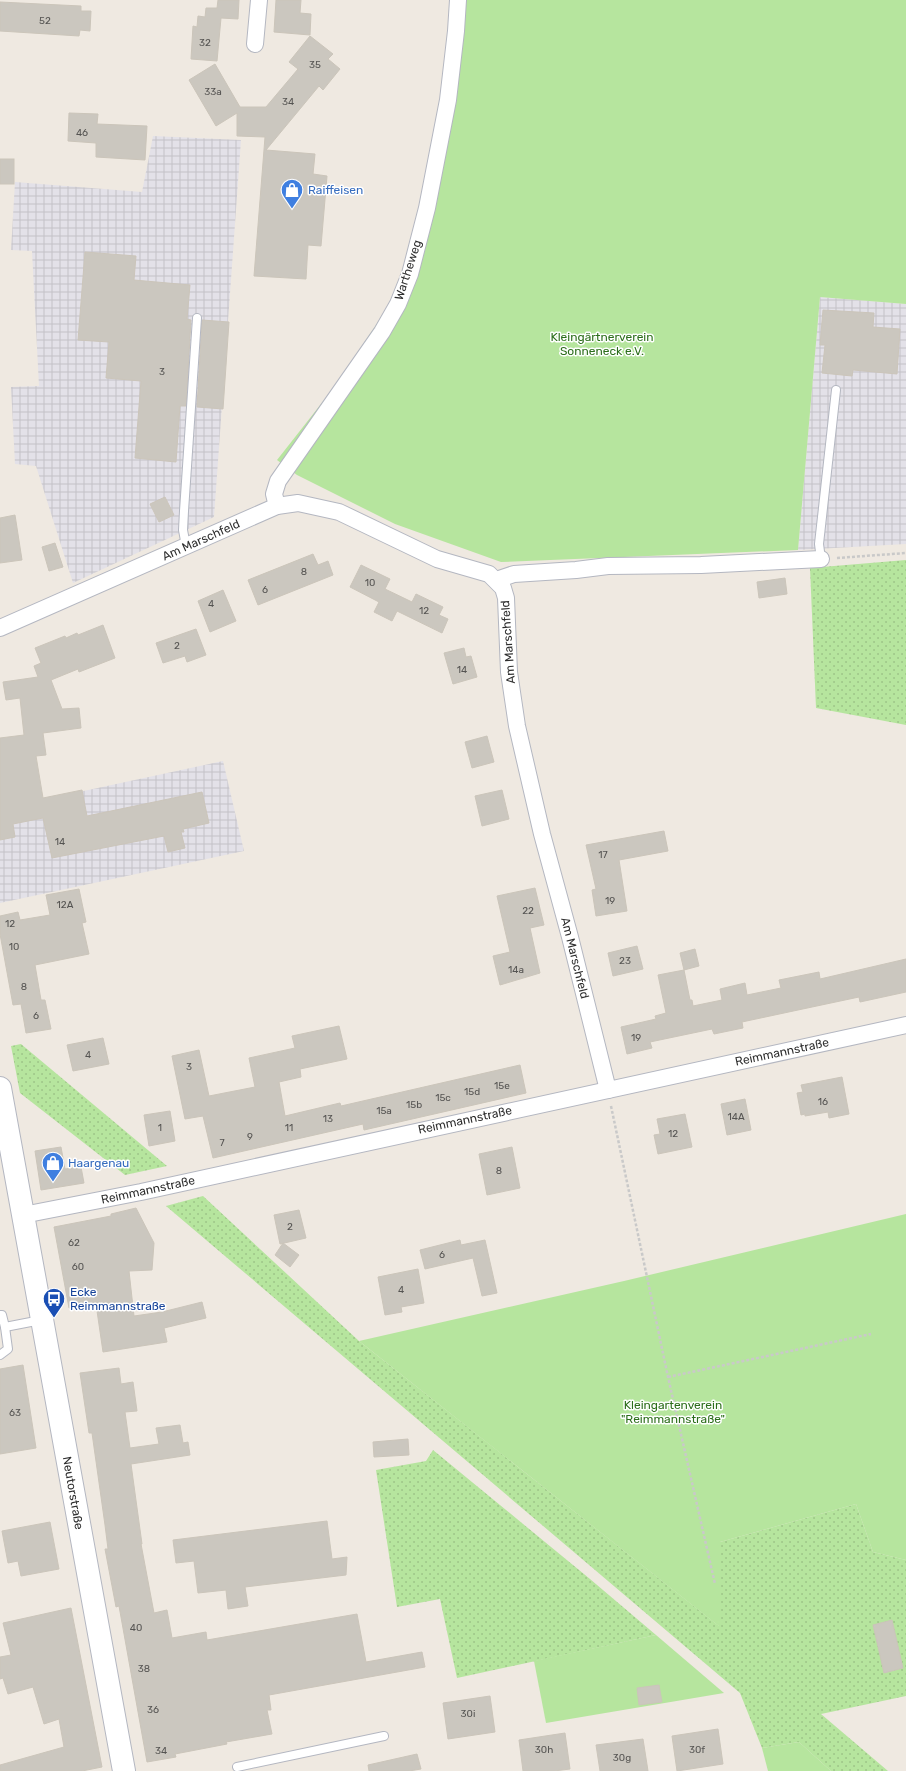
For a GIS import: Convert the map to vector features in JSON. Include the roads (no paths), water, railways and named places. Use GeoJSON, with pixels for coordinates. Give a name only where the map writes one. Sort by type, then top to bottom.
{"type":"FeatureCollection","features":[{"type":"Feature","properties":{"kind":"street"},"geometry":{"type":"LineString","coordinates":[[255,44],[258,0]]}},
{"type":"Feature","properties":{"kind":"street","name":"Wartheweg"},"geometry":{"type":"LineString","coordinates":[[277,506],[274,494],[278,481],[382,332],[398,304],[410,274],[427,208],[448,100],[458,0]]}},
{"type":"Feature","properties":{"kind":"street","name":"Am Marschfeld"},"geometry":{"type":"LineString","coordinates":[[0,628],[277,506],[298,503],[322,507],[339,512],[437,559],[489,574],[503,588],[506,598],[509,672],[512,700],[520,739],[542,834],[570,937],[608,1090]]}},
{"type":"Feature","properties":{"kind":"street"},"geometry":{"type":"LineString","coordinates":[[496,580],[514,574],[576,570],[608,566],[701,565],[820,559]]}},
{"type":"Feature","properties":{"kind":"street","name":"Reimmannstraße"},"geometry":{"type":"LineString","coordinates":[[24,1215],[141,1192],[906,1025]]}},
{"type":"Feature","properties":{"kind":"street","name":"Neutorstraße"},"geometry":{"type":"LineString","coordinates":[[0,1088],[2,1119],[24,1215],[124,1771]]}},
{"type":"Feature","properties":{"kind":"lane"},"geometry":{"type":"LineString","coordinates":[[186,546],[183,530],[197,318]]}},
{"type":"Feature","properties":{"kind":"lane"},"geometry":{"type":"LineString","coordinates":[[820,559],[819,544],[836,390]]}},
{"type":"Feature","properties":{"kind":"lane"},"geometry":{"type":"LineString","coordinates":[[0,1315],[2,1315],[5,1327],[8,1349],[0,1355]]}},
{"type":"Feature","properties":{"kind":"lane"},"geometry":{"type":"LineString","coordinates":[[5,1327],[42,1320]]}},
{"type":"Feature","properties":{"kind":"lane"},"geometry":{"type":"LineString","coordinates":[[237,1767],[384,1736]]}},
{"type":"Feature","properties":{"kind":"place","name":"Raiffeisen"},"geometry":{"type":"Point","coordinates":[292,210]}},
{"type":"Feature","properties":{"kind":"place","name":"Haargenau"},"geometry":{"type":"Point","coordinates":[53,1182]}},
{"type":"Feature","properties":{"kind":"place","name":"Ecke Reimmannstraße"},"geometry":{"type":"Point","coordinates":[54,1318]}},
{"type":"Feature","properties":{"kind":"park label","name":"Kleingärtnerverein Sonneneck e.V."},"geometry":{"type":"Point","coordinates":[602,344]}},
{"type":"Feature","properties":{"kind":"park label","name":"Kleingartenverein \"Reimmannstraße\""},"geometry":{"type":"Point","coordinates":[673,1412]}}]}
